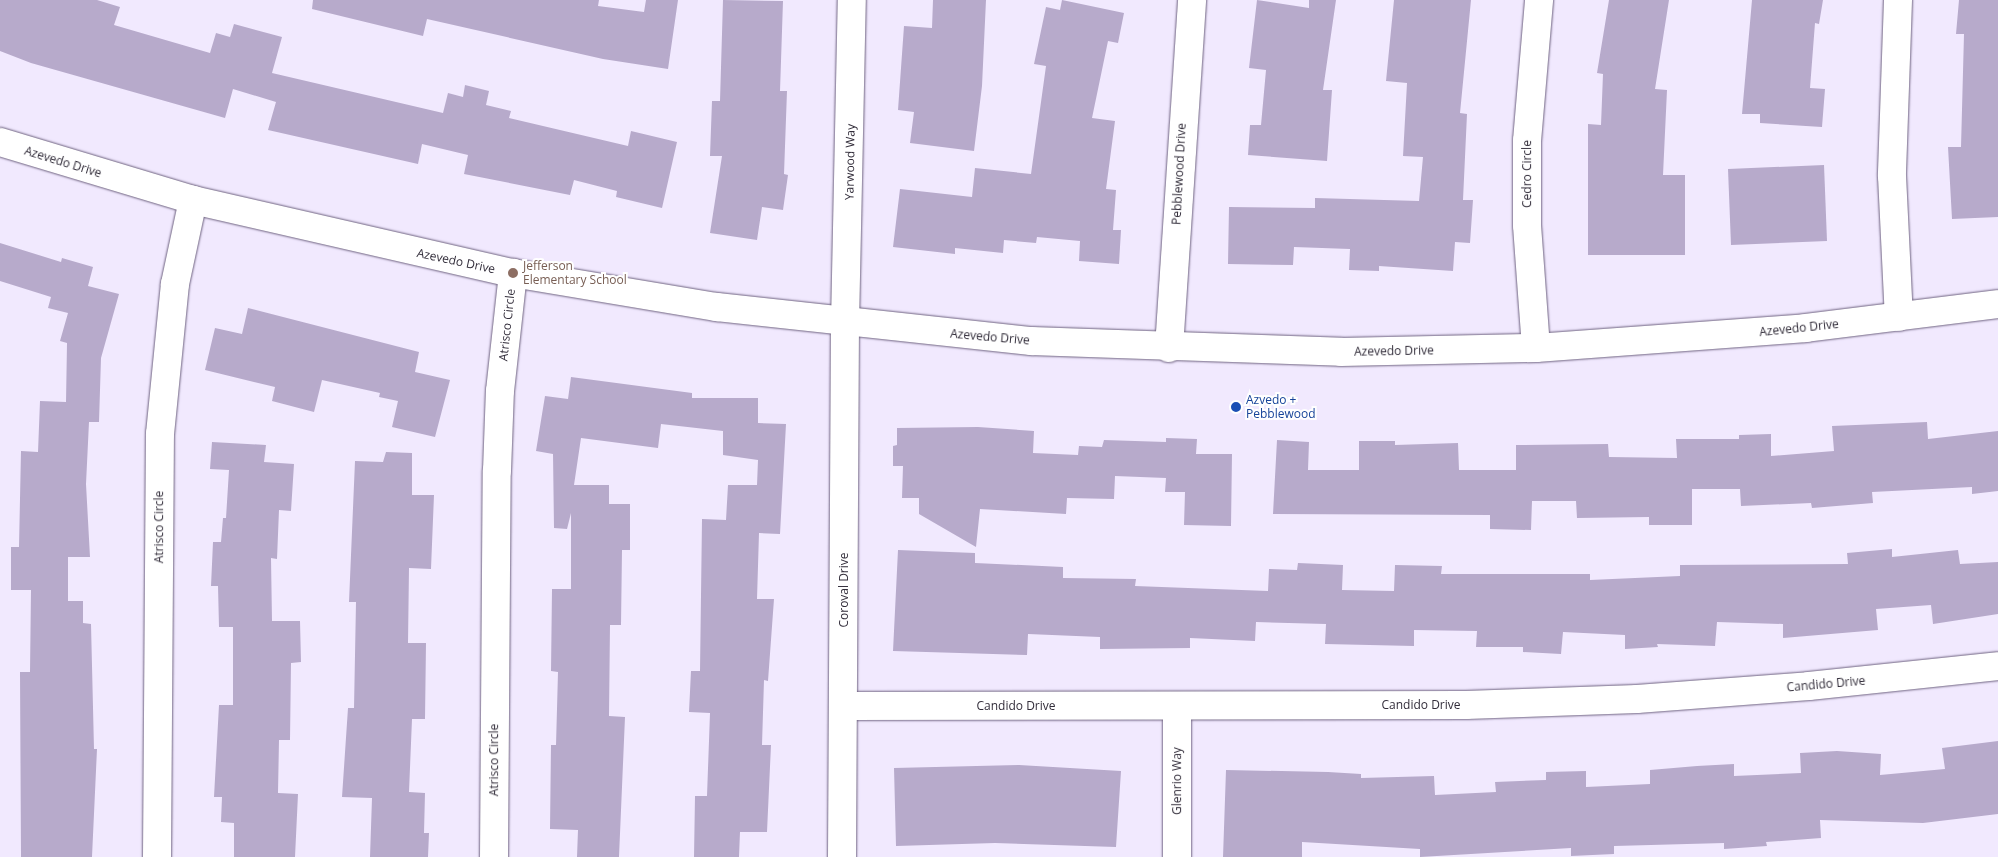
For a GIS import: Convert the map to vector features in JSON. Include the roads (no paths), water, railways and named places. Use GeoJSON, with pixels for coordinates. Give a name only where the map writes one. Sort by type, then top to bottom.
{"type":"FeatureCollection","features":[{"type":"Feature","properties":{"kind":"street","name":"Yarwood Way"},"geometry":{"type":"LineString","coordinates":[[845,324],[852,0]]}},
{"type":"Feature","properties":{"kind":"street","name":"Pebblewood Drive"},"geometry":{"type":"LineString","coordinates":[[1169,348],[1192,0]]}},
{"type":"Feature","properties":{"kind":"street","name":"Cedro Circle"},"geometry":{"type":"LineString","coordinates":[[1536,348],[1527,225],[1527,141],[1540,0]]}},
{"type":"Feature","properties":{"kind":"street"},"geometry":{"type":"LineString","coordinates":[[1898,0],[1892,176],[1899,318]]}},
{"type":"Feature","properties":{"kind":"street","name":"Azevedo Drive"},"geometry":{"type":"LineString","coordinates":[[0,142],[193,200],[512,273],[718,307],[845,324],[1169,348],[1341,352],[1536,348],[1661,341],[1899,318],[1998,304]]}},
{"type":"Feature","properties":{"kind":"street","name":"Atrisco Circle"},"geometry":{"type":"LineString","coordinates":[[157,857],[160,434],[172,302],[193,200]]}},
{"type":"Feature","properties":{"kind":"street","name":"Atrisco Circle"},"geometry":{"type":"LineString","coordinates":[[494,857],[497,471],[500,391],[512,273]]}},
{"type":"Feature","properties":{"kind":"street","name":"Coroval Drive"},"geometry":{"type":"LineString","coordinates":[[842,857],[845,324]]}},
{"type":"Feature","properties":{"kind":"street","name":"Candido Drive"},"geometry":{"type":"LineString","coordinates":[[843,706],[1466,705],[1638,699],[1809,686],[1998,666]]}},
{"type":"Feature","properties":{"kind":"street","name":"Glenrio Way"},"geometry":{"type":"LineString","coordinates":[[1177,706],[1177,857]]}},
{"type":"Feature","properties":{"kind":"place","name":"Jefferson Elementary School"},"geometry":{"type":"Point","coordinates":[513,273]}},
{"type":"Feature","properties":{"kind":"place","name":"Azvedo + Pebblewood"},"geometry":{"type":"Point","coordinates":[1236,407]}}]}
